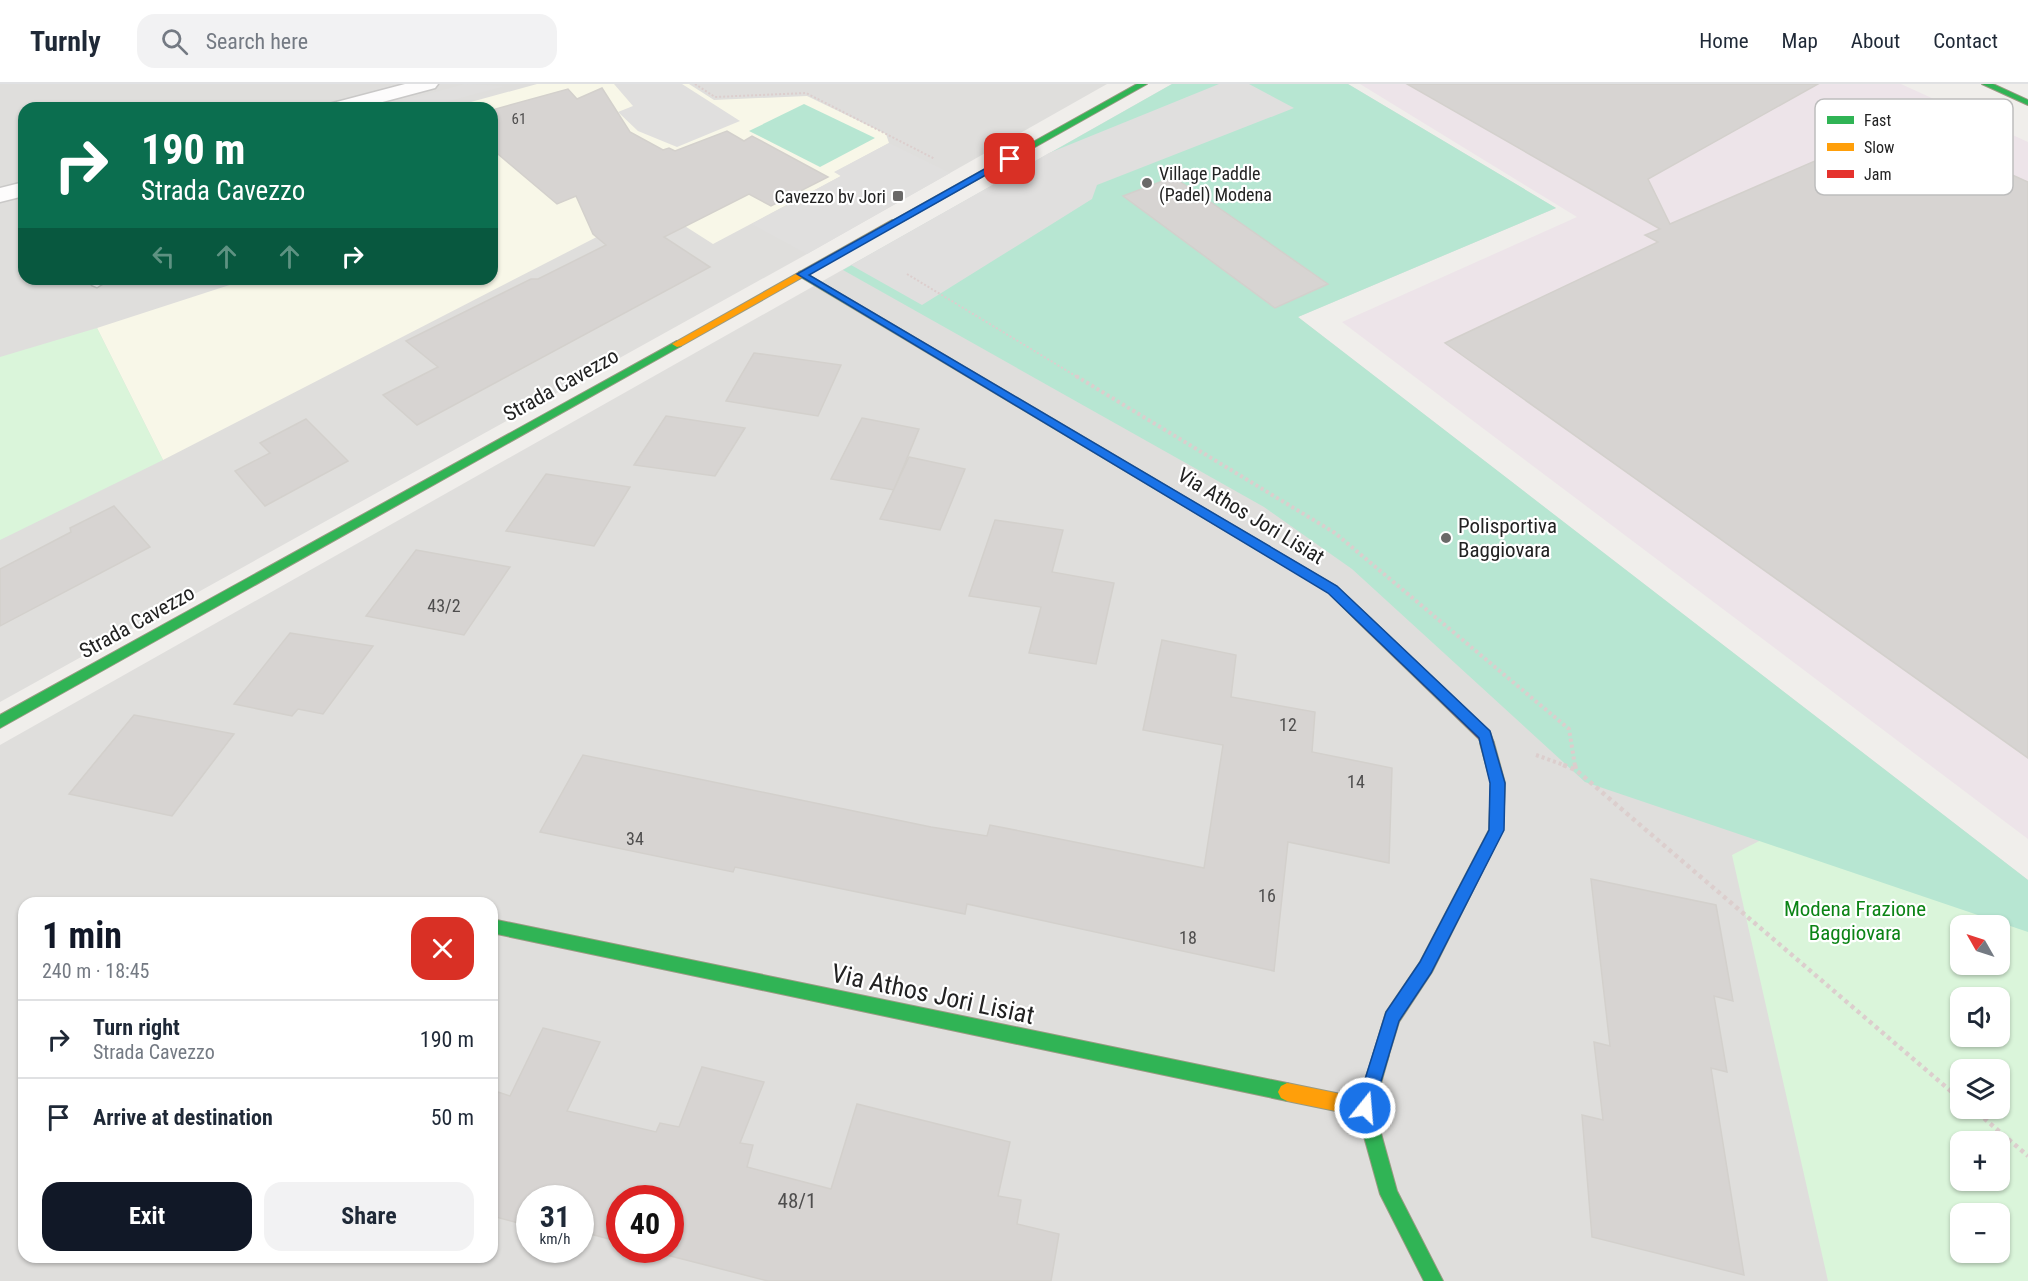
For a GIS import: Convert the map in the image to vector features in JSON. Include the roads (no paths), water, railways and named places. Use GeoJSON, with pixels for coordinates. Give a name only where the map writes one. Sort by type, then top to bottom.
{"type":"FeatureCollection","features":[{"type":"Feature","properties":{"kind":"street"},"geometry":{"type":"LineString","coordinates":[[359,102],[428,84]]}},
{"type":"Feature","properties":{"kind":"street","name":"Strada Cavezzo"},"geometry":{"type":"LineString","coordinates":[[0,722],[1143,84]]}},
{"type":"Feature","properties":{"kind":"street"},"geometry":{"type":"LineString","coordinates":[[1986,84],[2028,103]]}},
{"type":"Feature","properties":{"kind":"street"},"geometry":{"type":"LineString","coordinates":[[0,195],[18,190]]}},
{"type":"Feature","properties":{"kind":"street","name":"Via Athos Jori Lisiat"},"geometry":{"type":"LineString","coordinates":[[498,927],[1365,1108],[1392,1018],[1426,967],[1496,830],[1498,783],[1485,736],[1332,589],[802,274]]}},
{"type":"Feature","properties":{"kind":"street"},"geometry":{"type":"LineString","coordinates":[[1365,1108],[1389,1194],[1434,1281]]}},
{"type":"Feature","properties":{"kind":"place","name":"Village Paddle (Padel) Modena"},"geometry":{"type":"Point","coordinates":[1147,183]}},
{"type":"Feature","properties":{"kind":"place","name":"Cavezzo bv Jori"},"geometry":{"type":"Point","coordinates":[898,196]}},
{"type":"Feature","properties":{"kind":"place","name":"Polisportiva Baggiovara"},"geometry":{"type":"Point","coordinates":[1446,538]}},
{"type":"Feature","properties":{"kind":"park label","name":"Modena Frazione Baggiovara"},"geometry":{"type":"Point","coordinates":[1855,921]}}]}
